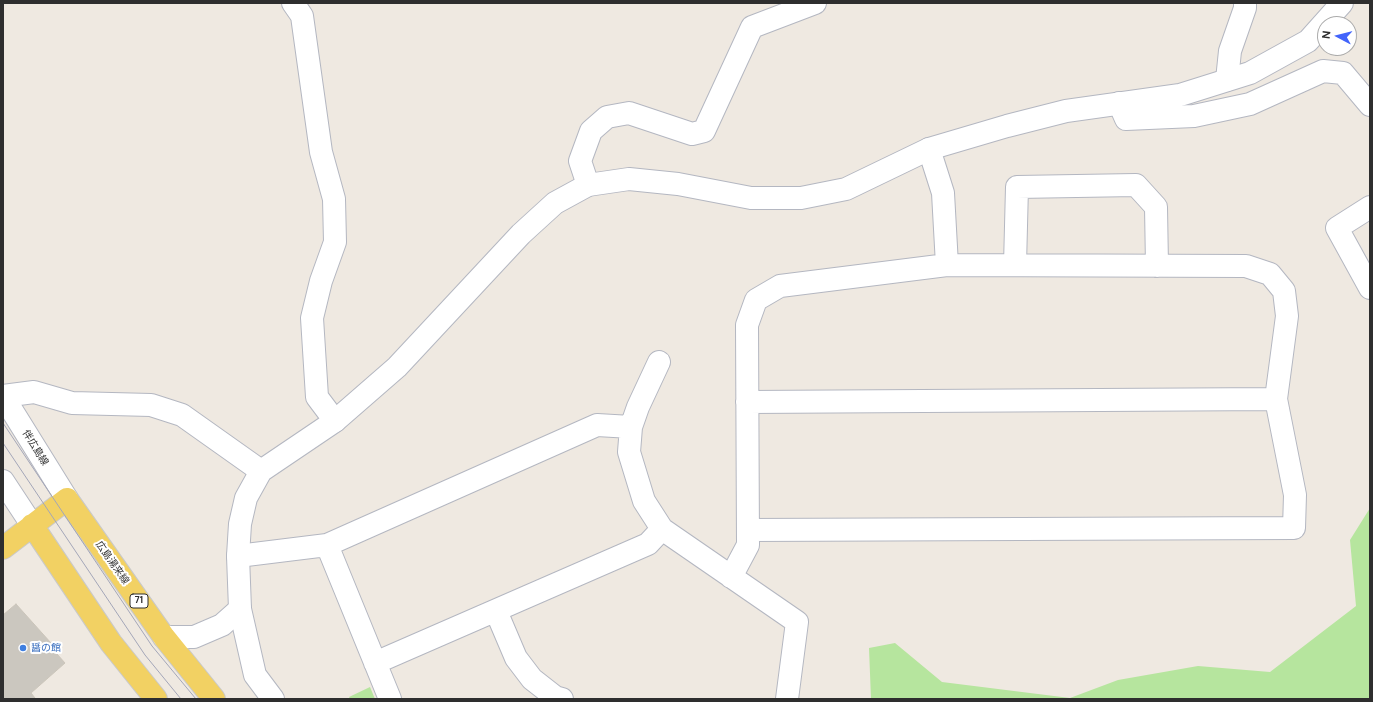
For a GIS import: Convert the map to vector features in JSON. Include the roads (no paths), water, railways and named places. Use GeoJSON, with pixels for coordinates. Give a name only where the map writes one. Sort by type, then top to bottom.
{"type":"FeatureCollection","features":[{"type":"Feature","properties":{"kind":"main road"},"geometry":{"type":"LineString","coordinates":[[3,548],[67,499]]}},
{"type":"Feature","properties":{"kind":"main road","name":"広島湯来線"},"geometry":{"type":"LineString","coordinates":[[67,499],[164,637],[214,699]]}},
{"type":"Feature","properties":{"kind":"main road"},"geometry":{"type":"LineString","coordinates":[[32,525],[110,642],[156,699]]}},
{"type":"Feature","properties":{"kind":"street"},"geometry":{"type":"LineString","coordinates":[[293,3],[302,16],[321,152],[334,199],[336,242],[321,281],[312,318],[317,397],[335,421]]}},
{"type":"Feature","properties":{"kind":"street"},"geometry":{"type":"LineString","coordinates":[[588,185],[580,161],[591,131],[607,117],[629,113],[692,134],[704,131],[752,28],[815,3]]}},
{"type":"Feature","properties":{"kind":"street"},"geometry":{"type":"LineString","coordinates":[[1227,80],[1230,51],[1245,8],[1245,3]]}},
{"type":"Feature","properties":{"kind":"street"},"geometry":{"type":"LineString","coordinates":[[273,699],[255,675],[240,609],[238,556],[240,524],[246,498],[261,471],[335,421],[397,367],[521,234],[555,203],[588,185],[629,179],[678,184],[751,198],[801,198],[846,189],[929,150],[1007,126],[1066,111],[1180,95],[1250,73],[1308,42],[1342,3]]}},
{"type":"Feature","properties":{"kind":"street"},"geometry":{"type":"LineString","coordinates":[[1118,103],[1126,119],[1194,116],[1250,104],[1323,71],[1343,73],[1370,105]]}},
{"type":"Feature","properties":{"kind":"street"},"geometry":{"type":"LineString","coordinates":[[929,150],[943,193],[947,265]]}},
{"type":"Feature","properties":{"kind":"street"},"geometry":{"type":"LineString","coordinates":[[1015,265],[1017,187],[1136,185],[1156,207],[1157,266]]}},
{"type":"Feature","properties":{"kind":"street"},"geometry":{"type":"LineString","coordinates":[[1370,207],[1337,228],[1370,288]]}},
{"type":"Feature","properties":{"kind":"street"},"geometry":{"type":"LineString","coordinates":[[731,577],[748,545],[747,325],[756,300],[780,286],[947,265],[1246,266],[1270,274],[1284,291],[1287,316],[1276,399],[1294,495],[1294,528],[748,530]]}},
{"type":"Feature","properties":{"kind":"street"},"geometry":{"type":"LineString","coordinates":[[659,362],[638,407],[631,427],[629,452],[644,501],[662,529],[797,622],[787,699]]}},
{"type":"Feature","properties":{"kind":"street"},"geometry":{"type":"LineString","coordinates":[[3,396],[34,392],[72,403],[151,405],[182,415],[261,471]]}},
{"type":"Feature","properties":{"kind":"street","name":"伴広島線"},"geometry":{"type":"LineString","coordinates":[[3,396],[67,499]]}},
{"type":"Feature","properties":{"kind":"street"},"geometry":{"type":"LineString","coordinates":[[748,402],[1276,399]]}},
{"type":"Feature","properties":{"kind":"street"},"geometry":{"type":"LineString","coordinates":[[238,556],[327,545],[597,425],[631,427]]}},
{"type":"Feature","properties":{"kind":"street"},"geometry":{"type":"LineString","coordinates":[[3,481],[32,525]]}},
{"type":"Feature","properties":{"kind":"street"},"geometry":{"type":"LineString","coordinates":[[375,663],[648,544],[662,529]]}},
{"type":"Feature","properties":{"kind":"street"},"geometry":{"type":"LineString","coordinates":[[327,545],[390,699]]}},
{"type":"Feature","properties":{"kind":"street"},"geometry":{"type":"LineString","coordinates":[[164,637],[194,637],[222,625],[240,609]]}},
{"type":"Feature","properties":{"kind":"street"},"geometry":{"type":"LineString","coordinates":[[496,610],[516,658],[532,679],[555,697],[562,699]]}},
{"type":"Feature","properties":{"kind":"tram line"},"geometry":{"type":"LineString","coordinates":[[3,423],[152,646],[196,699]]}},
{"type":"Feature","properties":{"kind":"tram line"},"geometry":{"type":"LineString","coordinates":[[3,443],[145,655],[181,699]]}},
{"type":"Feature","properties":{"kind":"place","name":"醤の館"},"geometry":{"type":"Point","coordinates":[23,648]}}]}
